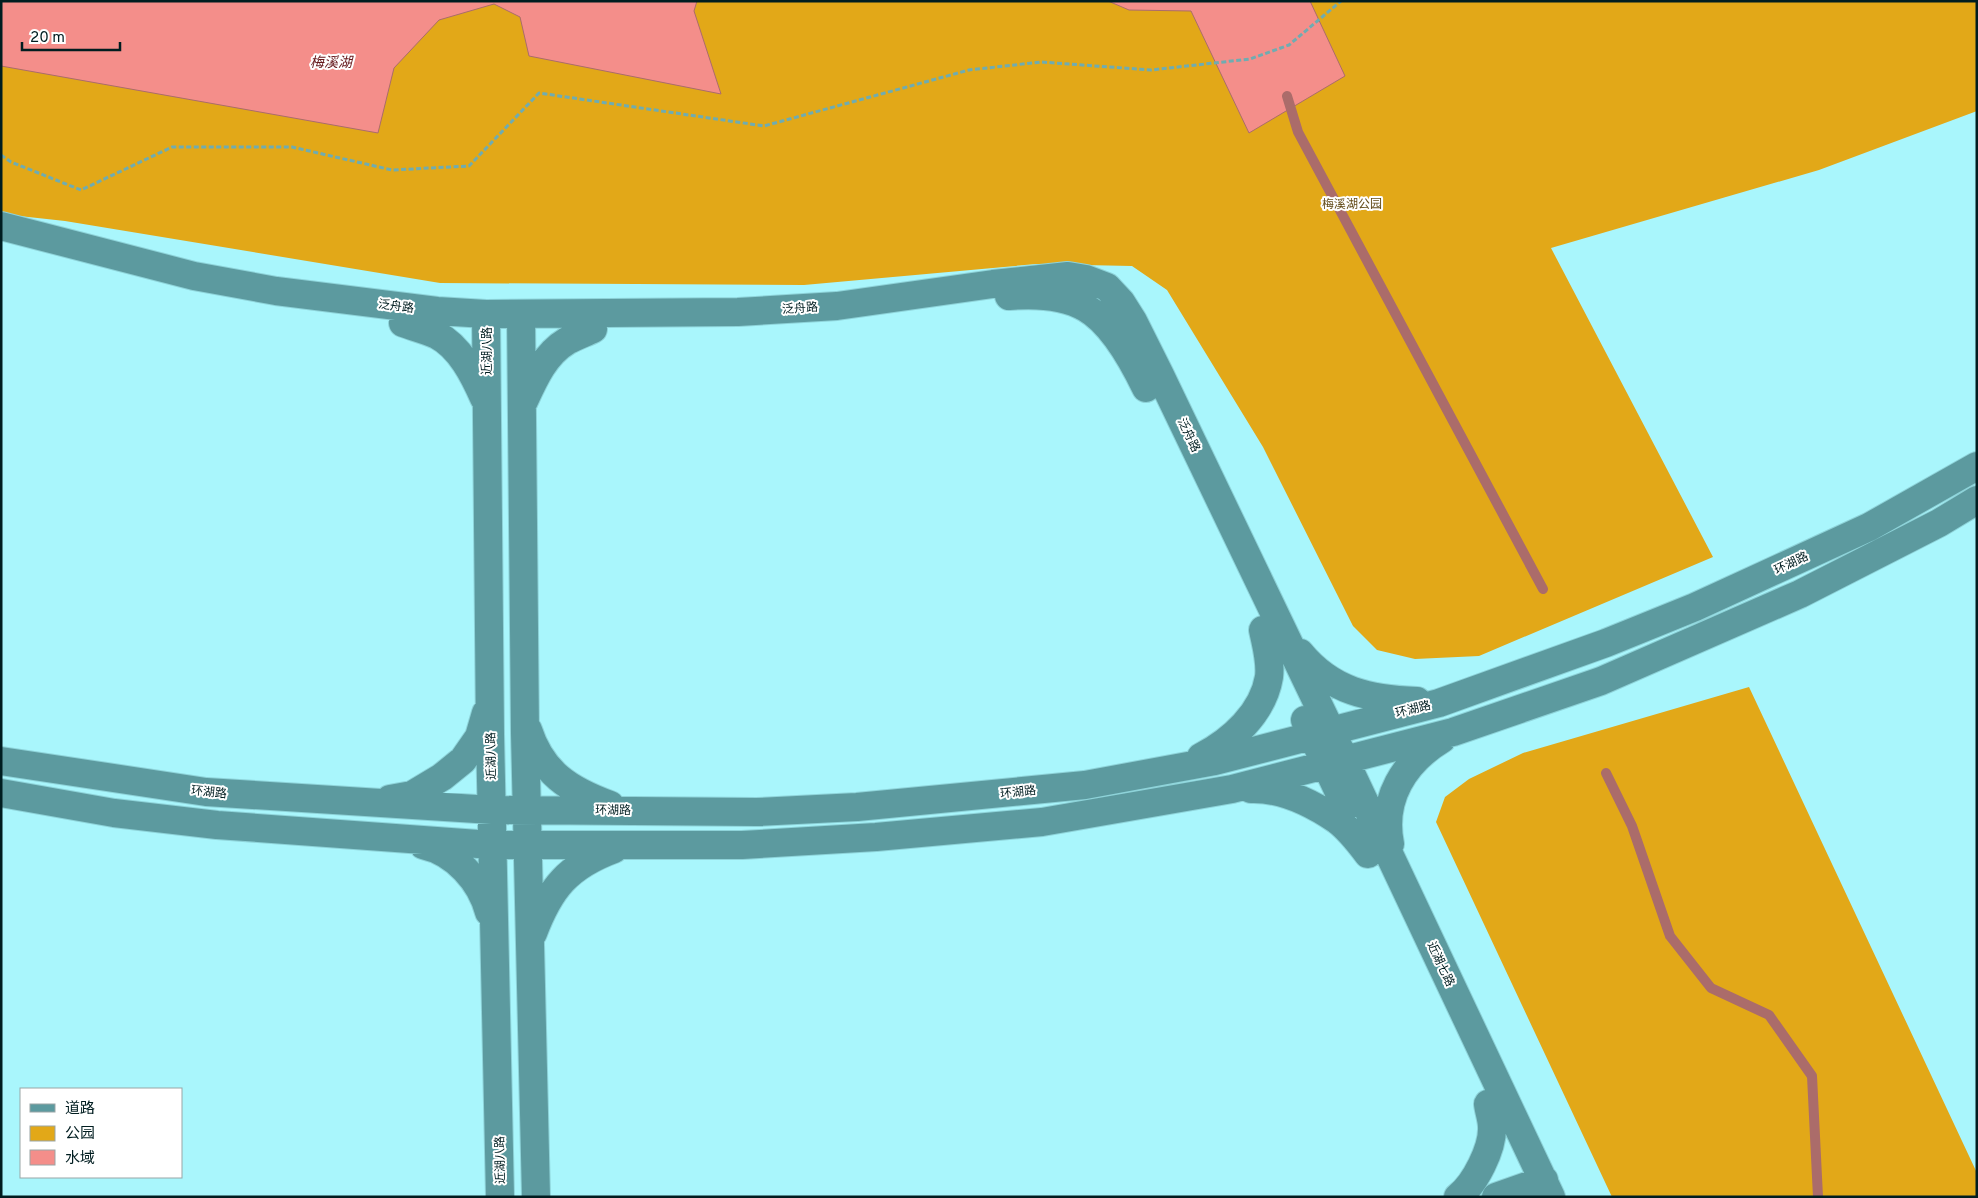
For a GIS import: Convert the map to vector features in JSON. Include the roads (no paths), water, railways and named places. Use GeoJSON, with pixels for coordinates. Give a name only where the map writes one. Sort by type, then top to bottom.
{"type":"FeatureCollection","features":[{"type":"Feature","properties":{"kind":"main road","name":"泛舟路"},"geometry":{"type":"LineString","coordinates":[[1,226],[194,276],[276,291],[437,311],[487,322]]}},
{"type":"Feature","properties":{"kind":"main road","name":"泛舟路"},"geometry":{"type":"LineString","coordinates":[[1,244],[210,294],[330,314],[403,323],[521,323],[593,329],[778,325],[869,316],[1012,296],[1040,296],[1065,300],[1086,308],[1114,334],[1132,360],[1192,479],[1272,629]]}},
{"type":"Feature","properties":{"kind":"main road","name":"泛舟路"},"geometry":{"type":"LineString","coordinates":[[521,323],[837,306],[993,284],[1068,276],[1086,279],[1107,287],[1121,302],[1133,321],[1272,629],[1322,733]]}},
{"type":"Feature","properties":{"kind":"main road","name":"近湖八路"},"geometry":{"type":"LineString","coordinates":[[487,322],[492,844],[500,1197]]}},
{"type":"Feature","properties":{"kind":"main road"},"geometry":{"type":"LineString","coordinates":[[403,323],[438,336],[457,352],[473,373],[487,404]]}},
{"type":"Feature","properties":{"kind":"main road"},"geometry":{"type":"LineString","coordinates":[[521,323],[527,845],[531,939],[536,1197]]}},
{"type":"Feature","properties":{"kind":"main road"},"geometry":{"type":"LineString","coordinates":[[521,407],[534,378],[549,356],[567,341],[593,329]]}},
{"type":"Feature","properties":{"kind":"main road","name":"环湖路"},"geometry":{"type":"LineString","coordinates":[[1,762],[206,792],[492,810],[757,812],[857,807],[1085,784],[1215,761],[1439,703],[1606,644],[1695,607],[1869,527],[1977,466]]}},
{"type":"Feature","properties":{"kind":"main road"},"geometry":{"type":"LineString","coordinates":[[1,793],[114,813],[217,825],[527,845],[742,845],[876,837],[1042,822],[1232,790],[1453,732],[1601,681],[1800,594],[1939,523],[1977,500]]}},
{"type":"Feature","properties":{"kind":"main road"},"geometry":{"type":"LineString","coordinates":[[1272,629],[1322,675],[1339,686],[1365,696],[1391,700],[1439,703]]}},
{"type":"Feature","properties":{"kind":"main road"},"geometry":{"type":"LineString","coordinates":[[1182,767],[1219,747],[1245,724],[1263,697],[1269,675],[1268,654],[1272,629]]}},
{"type":"Feature","properties":{"kind":"main road"},"geometry":{"type":"LineString","coordinates":[[375,803],[412,794],[442,777],[463,760],[480,737],[490,697]]}},
{"type":"Feature","properties":{"kind":"main road"},"geometry":{"type":"LineString","coordinates":[[525,720],[532,742],[544,762],[560,781],[587,797],[623,810]]}},
{"type":"Feature","properties":{"kind":"main road"},"geometry":{"type":"LineString","coordinates":[[1394,865],[1387,832],[1388,808],[1396,785],[1409,765],[1429,746],[1453,732]]}},
{"type":"Feature","properties":{"kind":"main road","name":"近湖七路"},"geometry":{"type":"LineString","coordinates":[[1322,733],[1335,762],[1368,854],[1488,1104],[1538,1190]]}},
{"type":"Feature","properties":{"kind":"main road","name":"近湖七路"},"geometry":{"type":"LineString","coordinates":[[1335,762],[1394,865],[1538,1190]]}},
{"type":"Feature","properties":{"kind":"main road"},"geometry":{"type":"LineString","coordinates":[[1232,790],[1263,789],[1299,799],[1338,821],[1368,854]]}},
{"type":"Feature","properties":{"kind":"main road"},"geometry":{"type":"LineString","coordinates":[[387,837],[428,846],[454,859],[472,877],[486,900],[494,930]]}},
{"type":"Feature","properties":{"kind":"main road"},"geometry":{"type":"LineString","coordinates":[[531,939],[543,907],[560,882],[577,866],[596,855],[622,846]]}},
{"type":"Feature","properties":{"kind":"main road"},"geometry":{"type":"LineString","coordinates":[[1458,1197],[1463,1193],[1478,1170],[1489,1147],[1492,1128],[1488,1104]]}},
{"type":"Feature","properties":{"kind":"main road"},"geometry":{"type":"LineString","coordinates":[[1496,1197],[1538,1190]]}},
{"type":"Feature","properties":{"kind":"water","name":"梅溪湖"},"geometry":{"type":"Polygon","coordinates":[[[1,1],[697,1],[694,11],[721,94],[529,56],[520,17],[494,4],[439,20],[394,68],[378,133],[1,66],[1,1]]]}},
{"type":"Feature","properties":{"kind":"water"},"geometry":{"type":"Polygon","coordinates":[[[1108,1],[1310,1],[1345,76],[1249,133],[1191,11],[1129,10],[1108,1]]]}},
{"type":"Feature","properties":{"kind":"waterway"},"geometry":{"type":"LineString","coordinates":[[1287,96],[1298,132],[1543,589]]}},
{"type":"Feature","properties":{"kind":"waterway"},"geometry":{"type":"LineString","coordinates":[[1606,773],[1632,826],[1670,936],[1711,988],[1769,1015],[1812,1076],[1818,1197]]}},
{"type":"Feature","properties":{"kind":"park label","name":"梅溪湖公园"},"geometry":{"type":"Point","coordinates":[1352,204]}}]}
